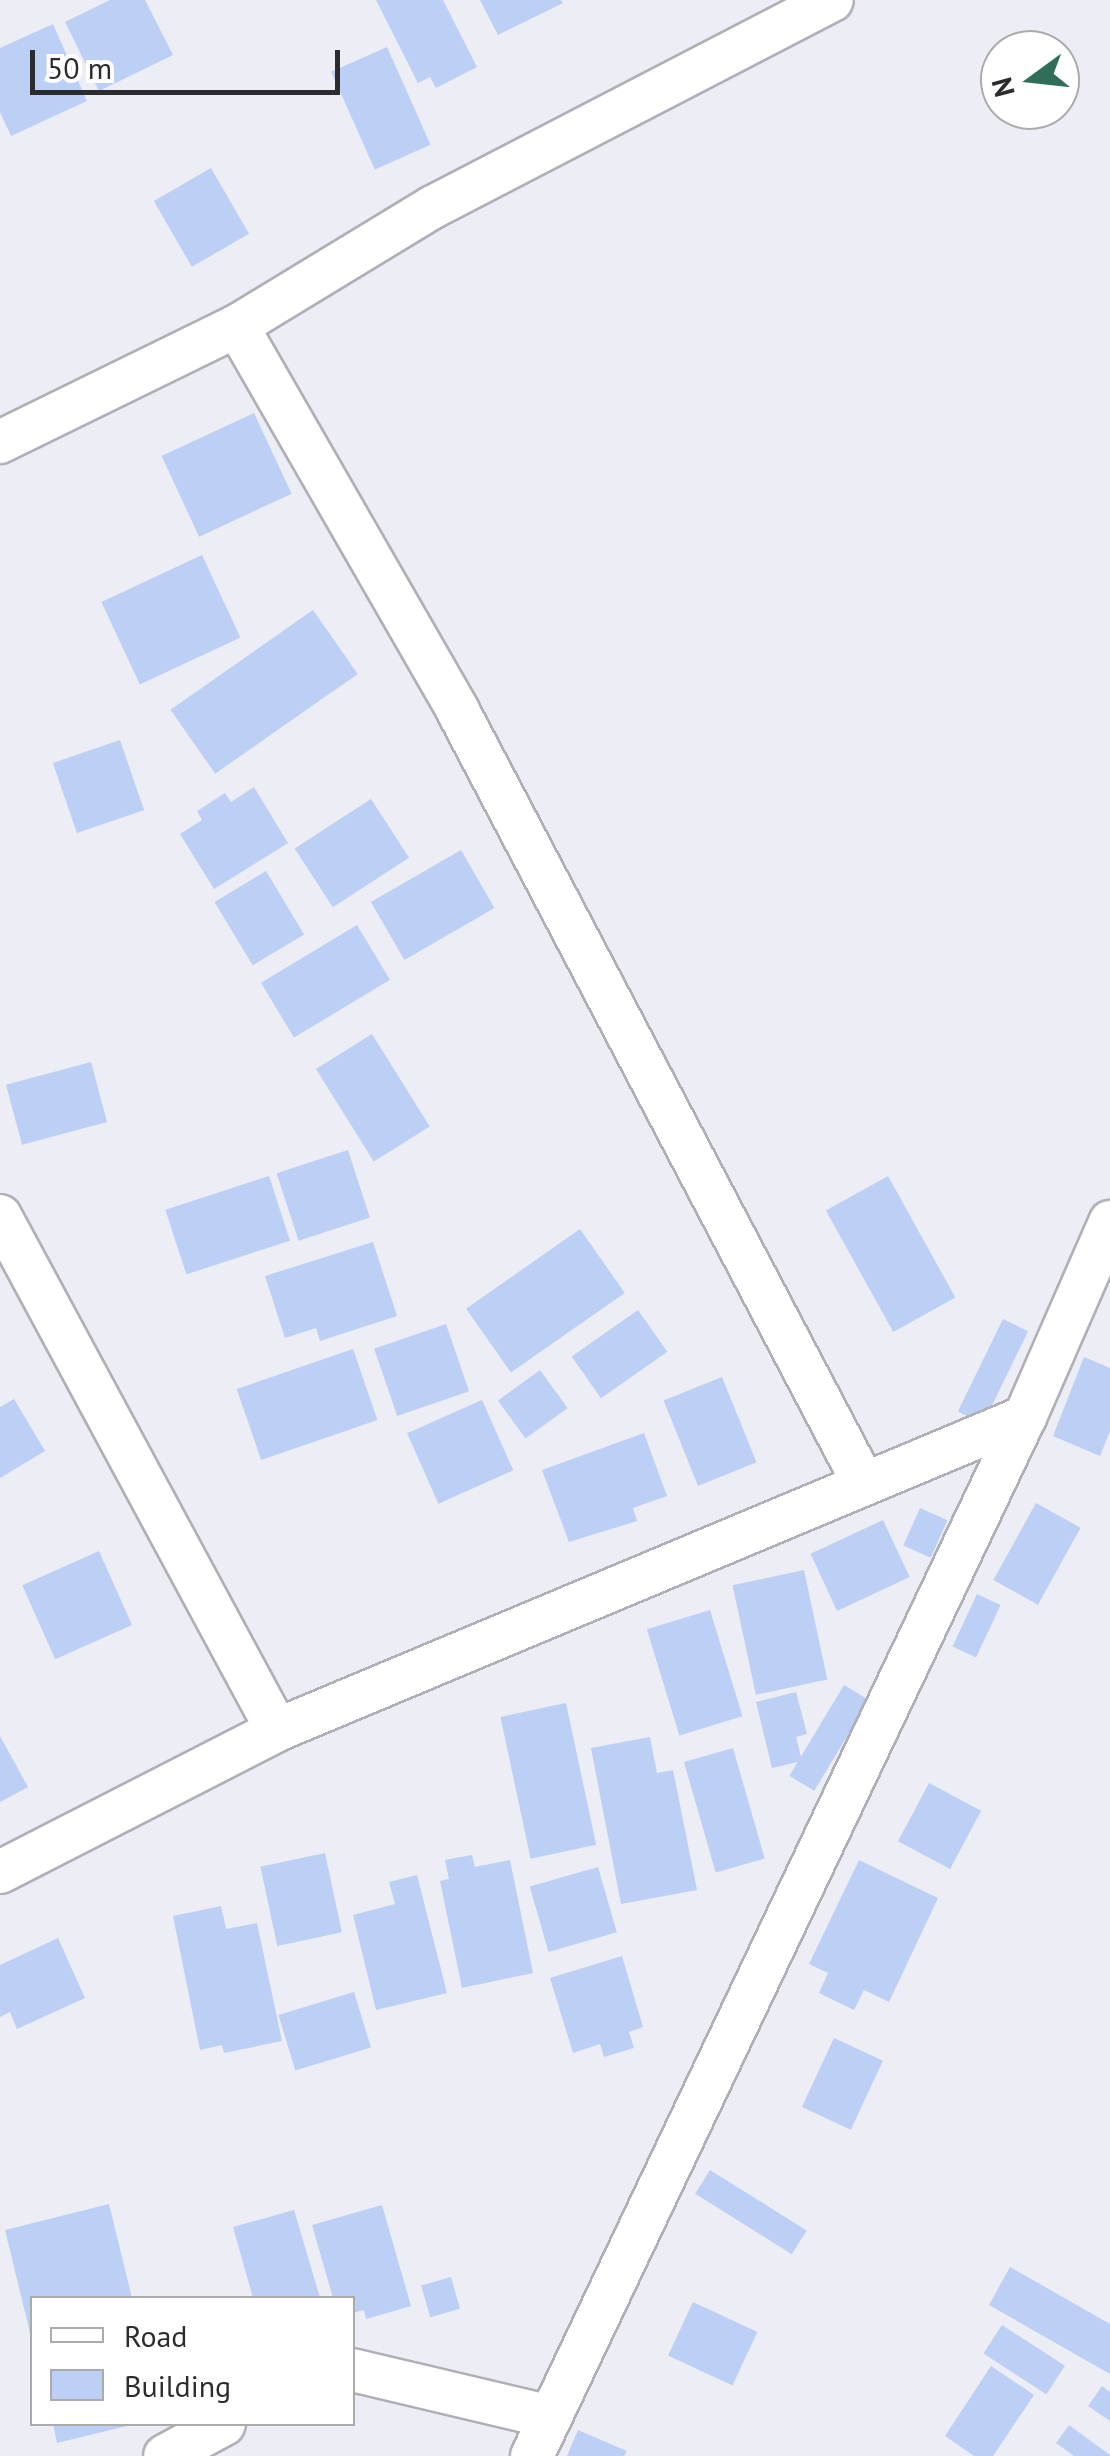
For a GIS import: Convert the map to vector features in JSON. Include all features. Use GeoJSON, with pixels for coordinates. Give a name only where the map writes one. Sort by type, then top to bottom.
{"type":"FeatureCollection","features":[{"type":"Feature","properties":{"kind":"street"},"geometry":{"type":"LineString","coordinates":[[0,442],[237,326],[434,207],[832,0]]}},
{"type":"Feature","properties":{"kind":"street"},"geometry":{"type":"LineString","coordinates":[[237,326],[467,728],[864,1484]]}},
{"type":"Feature","properties":{"kind":"street"},"geometry":{"type":"LineString","coordinates":[[0,1216],[278,1730]]}},
{"type":"Feature","properties":{"kind":"street"},"geometry":{"type":"LineString","coordinates":[[532,2456],[1025,1417],[1110,1222]]}},
{"type":"Feature","properties":{"kind":"street"},"geometry":{"type":"LineString","coordinates":[[0,1872],[278,1730],[1025,1417]]}},
{"type":"Feature","properties":{"kind":"street"},"geometry":{"type":"LineString","coordinates":[[355,2371],[551,2418]]}},
{"type":"Feature","properties":{"kind":"street"},"geometry":{"type":"LineString","coordinates":[[165,2456],[220,2426]]}},
{"type":"Feature","properties":{"kind":"building"},"geometry":{"type":"Polygon","coordinates":[[[110,0],[145,0],[173,55],[99,91],[65,22],[110,0]]]}},
{"type":"Feature","properties":{"kind":"building"},"geometry":{"type":"Polygon","coordinates":[[[376,0],[443,0],[477,67],[436,88],[430,77],[418,83],[376,0]]]}},
{"type":"Feature","properties":{"kind":"building"},"geometry":{"type":"Polygon","coordinates":[[[480,0],[561,0],[563,3],[498,35],[480,0]]]}},
{"type":"Feature","properties":{"kind":"building"},"geometry":{"type":"Polygon","coordinates":[[[53,24],[87,101],[11,136],[0,112],[0,48],[53,24]]]}},
{"type":"Feature","properties":{"kind":"building"},"geometry":{"type":"Polygon","coordinates":[[[387,47],[431,145],[375,170],[331,72],[387,47]]]}},
{"type":"Feature","properties":{"kind":"building"},"geometry":{"type":"Polygon","coordinates":[[[211,168],[249,234],[192,267],[154,201],[211,168]]]}},
{"type":"Feature","properties":{"kind":"building"},"geometry":{"type":"Polygon","coordinates":[[[254,413],[292,494],[199,537],[162,456],[254,413]]]}},
{"type":"Feature","properties":{"kind":"building"},"geometry":{"type":"Polygon","coordinates":[[[202,555],[240,637],[140,684],[101,602],[202,555]]]}},
{"type":"Feature","properties":{"kind":"building"},"geometry":{"type":"Polygon","coordinates":[[[313,610],[358,674],[215,774],[170,710],[313,610]]]}},
{"type":"Feature","properties":{"kind":"building"},"geometry":{"type":"Polygon","coordinates":[[[120,740],[144,810],[77,833],[53,763],[120,740]]]}},
{"type":"Feature","properties":{"kind":"building"},"geometry":{"type":"Polygon","coordinates":[[[254,787],[288,843],[214,889],[180,834],[202,820],[197,811],[225,793],[231,802],[254,787]]]}},
{"type":"Feature","properties":{"kind":"building"},"geometry":{"type":"Polygon","coordinates":[[[371,799],[409,858],[333,907],[295,849],[371,799]]]}},
{"type":"Feature","properties":{"kind":"building"},"geometry":{"type":"Polygon","coordinates":[[[461,850],[494,908],[404,960],[371,902],[461,850]]]}},
{"type":"Feature","properties":{"kind":"building"},"geometry":{"type":"Polygon","coordinates":[[[266,871],[304,934],[253,965],[215,902],[266,871]]]}},
{"type":"Feature","properties":{"kind":"building"},"geometry":{"type":"Polygon","coordinates":[[[357,925],[390,980],[294,1038],[261,983],[357,925]]]}},
{"type":"Feature","properties":{"kind":"building"},"geometry":{"type":"Polygon","coordinates":[[[372,1034],[430,1126],[374,1161],[316,1069],[372,1034]]]}},
{"type":"Feature","properties":{"kind":"building"},"geometry":{"type":"Polygon","coordinates":[[[91,1062],[107,1122],[22,1145],[6,1085],[91,1062]]]}},
{"type":"Feature","properties":{"kind":"building"},"geometry":{"type":"Polygon","coordinates":[[[348,1150],[370,1218],[299,1241],[277,1173],[348,1150]]]}},
{"type":"Feature","properties":{"kind":"building"},"geometry":{"type":"Polygon","coordinates":[[[269,1176],[290,1241],[186,1274],[165,1210],[269,1176]]]}},
{"type":"Feature","properties":{"kind":"building"},"geometry":{"type":"Polygon","coordinates":[[[888,1176],[955,1298],[893,1332],[826,1210],[888,1176]]]}},
{"type":"Feature","properties":{"kind":"building"},"geometry":{"type":"Polygon","coordinates":[[[580,1229],[625,1293],[511,1373],[466,1309],[580,1229]]]}},
{"type":"Feature","properties":{"kind":"building"},"geometry":{"type":"Polygon","coordinates":[[[373,1242],[397,1316],[320,1341],[316,1328],[285,1338],[265,1276],[373,1242]]]}},
{"type":"Feature","properties":{"kind":"building"},"geometry":{"type":"Polygon","coordinates":[[[638,1310],[667,1352],[601,1398],[572,1356],[638,1310]]]}},
{"type":"Feature","properties":{"kind":"building"},"geometry":{"type":"Polygon","coordinates":[[[1003,1319],[1028,1331],[983,1424],[958,1412],[1003,1319]]]}},
{"type":"Feature","properties":{"kind":"building"},"geometry":{"type":"Polygon","coordinates":[[[446,1324],[469,1391],[397,1416],[374,1349],[446,1324]]]}},
{"type":"Feature","properties":{"kind":"building"},"geometry":{"type":"Polygon","coordinates":[[[353,1349],[377,1420],[261,1460],[237,1389],[353,1349]]]}},
{"type":"Feature","properties":{"kind":"building"},"geometry":{"type":"Polygon","coordinates":[[[1084,1357],[1110,1368],[1110,1431],[1100,1456],[1053,1436],[1084,1357]]]}},
{"type":"Feature","properties":{"kind":"building"},"geometry":{"type":"Polygon","coordinates":[[[540,1370],[568,1408],[526,1439],[498,1401],[540,1370]]]}},
{"type":"Feature","properties":{"kind":"building"},"geometry":{"type":"Polygon","coordinates":[[[722,1377],[756,1462],[698,1486],[664,1401],[722,1377]]]}},
{"type":"Feature","properties":{"kind":"building"},"geometry":{"type":"Polygon","coordinates":[[[14,1399],[45,1451],[0,1478],[0,1407],[14,1399]]]}},
{"type":"Feature","properties":{"kind":"building"},"geometry":{"type":"Polygon","coordinates":[[[482,1400],[513,1470],[438,1504],[407,1433],[482,1400]]]}},
{"type":"Feature","properties":{"kind":"building"},"geometry":{"type":"Polygon","coordinates":[[[644,1433],[667,1496],[633,1508],[637,1521],[569,1542],[542,1470],[644,1433]]]}},
{"type":"Feature","properties":{"kind":"building"},"geometry":{"type":"Polygon","coordinates":[[[1036,1503],[1081,1528],[1038,1605],[993,1580],[1036,1503]]]}},
{"type":"Feature","properties":{"kind":"building"},"geometry":{"type":"Polygon","coordinates":[[[920,1508],[947,1520],[931,1558],[903,1545],[920,1508]]]}},
{"type":"Feature","properties":{"kind":"building"},"geometry":{"type":"Polygon","coordinates":[[[883,1520],[910,1577],[837,1611],[810,1554],[883,1520]]]}},
{"type":"Feature","properties":{"kind":"building"},"geometry":{"type":"Polygon","coordinates":[[[99,1551],[132,1625],[55,1659],[22,1585],[99,1551]]]}},
{"type":"Feature","properties":{"kind":"building"},"geometry":{"type":"Polygon","coordinates":[[[804,1570],[827,1680],[756,1695],[733,1585],[804,1570]]]}},
{"type":"Feature","properties":{"kind":"building"},"geometry":{"type":"Polygon","coordinates":[[[977,1594],[1001,1605],[976,1658],[952,1647],[977,1594]]]}},
{"type":"Feature","properties":{"kind":"building"},"geometry":{"type":"Polygon","coordinates":[[[710,1610],[742,1716],[679,1735],[647,1629],[710,1610]]]}},
{"type":"Feature","properties":{"kind":"building"},"geometry":{"type":"Polygon","coordinates":[[[844,1685],[869,1700],[814,1791],[789,1776],[844,1685]]]}},
{"type":"Feature","properties":{"kind":"building"},"geometry":{"type":"Polygon","coordinates":[[[796,1692],[807,1734],[796,1737],[802,1761],[772,1768],[756,1702],[796,1692]]]}},
{"type":"Feature","properties":{"kind":"building"},"geometry":{"type":"Polygon","coordinates":[[[566,1703],[596,1845],[531,1859],[500,1717],[566,1703]]]}},
{"type":"Feature","properties":{"kind":"building"},"geometry":{"type":"Polygon","coordinates":[[[0,1736],[28,1787],[0,1802],[0,1736]]]}},
{"type":"Feature","properties":{"kind":"building"},"geometry":{"type":"Polygon","coordinates":[[[650,1737],[657,1773],[673,1770],[697,1890],[621,1904],[591,1748],[650,1737]]]}},
{"type":"Feature","properties":{"kind":"building"},"geometry":{"type":"Polygon","coordinates":[[[733,1748],[765,1859],[716,1873],[684,1762],[733,1748]]]}},
{"type":"Feature","properties":{"kind":"building"},"geometry":{"type":"Polygon","coordinates":[[[929,1783],[981,1811],[950,1869],[898,1841],[929,1783]]]}},
{"type":"Feature","properties":{"kind":"building"},"geometry":{"type":"Polygon","coordinates":[[[325,1853],[342,1932],[277,1946],[260,1867],[325,1853]]]}},
{"type":"Feature","properties":{"kind":"building"},"geometry":{"type":"Polygon","coordinates":[[[472,1855],[475,1867],[510,1860],[533,1973],[462,1988],[440,1881],[449,1879],[445,1860],[472,1855]]]}},
{"type":"Feature","properties":{"kind":"building"},"geometry":{"type":"Polygon","coordinates":[[[859,1860],[938,1898],[889,2002],[864,1990],[854,2010],[819,1993],[828,1973],[809,1964],[859,1860]]]}},
{"type":"Feature","properties":{"kind":"building"},"geometry":{"type":"Polygon","coordinates":[[[598,1867],[617,1932],[548,1952],[530,1887],[598,1867]]]}},
{"type":"Feature","properties":{"kind":"building"},"geometry":{"type":"Polygon","coordinates":[[[417,1875],[447,1993],[376,2010],[353,1915],[395,1904],[389,1882],[417,1875]]]}},
{"type":"Feature","properties":{"kind":"building"},"geometry":{"type":"Polygon","coordinates":[[[221,1906],[226,1929],[257,1923],[282,2041],[224,2053],[222,2045],[200,2050],[173,1916],[221,1906]]]}},
{"type":"Feature","properties":{"kind":"building"},"geometry":{"type":"Polygon","coordinates":[[[58,1938],[85,1998],[17,2029],[10,2012],[0,2017],[0,1965],[58,1938]]]}},
{"type":"Feature","properties":{"kind":"building"},"geometry":{"type":"Polygon","coordinates":[[[622,1956],[643,2027],[629,2032],[634,2048],[604,2057],[600,2044],[573,2053],[550,1978],[622,1956]]]}},
{"type":"Feature","properties":{"kind":"building"},"geometry":{"type":"Polygon","coordinates":[[[354,1992],[371,2047],[295,2071],[278,2015],[354,1992]]]}},
{"type":"Feature","properties":{"kind":"building"},"geometry":{"type":"Polygon","coordinates":[[[834,2038],[883,2061],[851,2130],[802,2107],[834,2038]]]}},
{"type":"Feature","properties":{"kind":"building"},"geometry":{"type":"Polygon","coordinates":[[[710,2170],[807,2230],[792,2254],[695,2194],[710,2170]]]}},
{"type":"Feature","properties":{"kind":"building"},"geometry":{"type":"Polygon","coordinates":[[[109,2204],[132,2296],[30,2296],[30,2333],[5,2230],[109,2204]]]}},
{"type":"Feature","properties":{"kind":"building"},"geometry":{"type":"Polygon","coordinates":[[[382,2205],[411,2306],[366,2319],[364,2310],[355,2312],[355,2296],[332,2296],[312,2225],[382,2205]]]}},
{"type":"Feature","properties":{"kind":"building"},"geometry":{"type":"Polygon","coordinates":[[[294,2210],[319,2296],[252,2296],[233,2227],[294,2210]]]}},
{"type":"Feature","properties":{"kind":"building"},"geometry":{"type":"Polygon","coordinates":[[[1010,2267],[1110,2324],[1110,2374],[989,2305],[1010,2267]]]}},
{"type":"Feature","properties":{"kind":"building"},"geometry":{"type":"Polygon","coordinates":[[[451,2277],[460,2309],[430,2317],[421,2286],[451,2277]]]}},
{"type":"Feature","properties":{"kind":"building"},"geometry":{"type":"Polygon","coordinates":[[[693,2302],[757,2332],[732,2385],[668,2355],[693,2302]]]}},
{"type":"Feature","properties":{"kind":"building"},"geometry":{"type":"Polygon","coordinates":[[[1002,2325],[1065,2366],[1046,2394],[983,2354],[1002,2325]]]}},
{"type":"Feature","properties":{"kind":"building"},"geometry":{"type":"Polygon","coordinates":[[[991,2366],[1034,2395],[993,2456],[974,2456],[945,2436],[991,2366]]]}},
{"type":"Feature","properties":{"kind":"building"},"geometry":{"type":"Polygon","coordinates":[[[1102,2386],[1110,2392],[1110,2421],[1088,2406],[1102,2386]]]}},
{"type":"Feature","properties":{"kind":"building"},"geometry":{"type":"Polygon","coordinates":[[[1069,2425],[1110,2456],[1074,2456],[1056,2443],[1069,2425]]]}},
{"type":"Feature","properties":{"kind":"building"},"geometry":{"type":"Polygon","coordinates":[[[53,2426],[127,2426],[57,2443],[53,2426]]]}},
{"type":"Feature","properties":{"kind":"building"},"geometry":{"type":"Polygon","coordinates":[[[578,2430],[627,2451],[624,2456],[567,2456],[578,2430]]]}}]}
